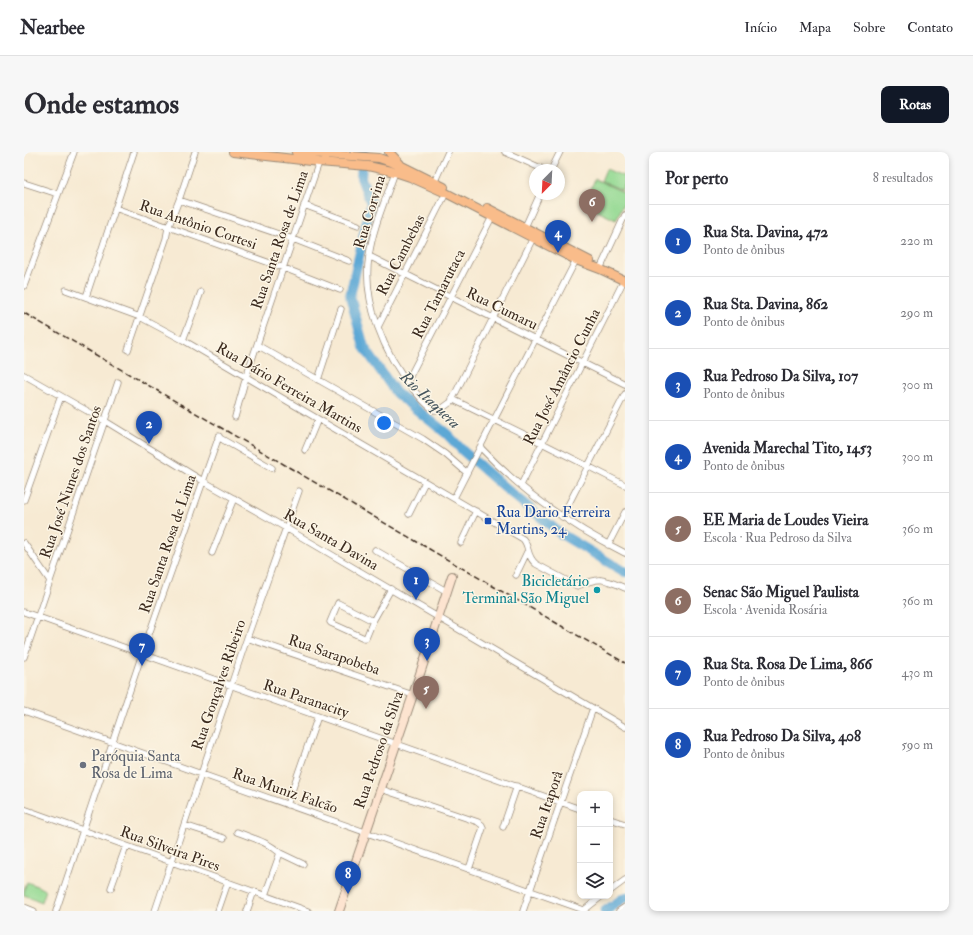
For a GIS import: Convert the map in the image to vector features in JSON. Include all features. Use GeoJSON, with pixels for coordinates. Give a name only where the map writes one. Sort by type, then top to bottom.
{"type":"FeatureCollection","features":[{"type":"Feature","properties":{"kind":"main road"},"geometry":{"type":"LineString","coordinates":[[233,152],[323,156],[351,154],[375,161],[433,184],[525,227],[579,255],[600,269]]}},
{"type":"Feature","properties":{"kind":"main road"},"geometry":{"type":"LineString","coordinates":[[296,152],[323,156],[352,165],[375,161]]}},
{"type":"Feature","properties":{"kind":"main road"},"geometry":{"type":"LineString","coordinates":[[389,152],[398,169]]}},
{"type":"Feature","properties":{"kind":"main road"},"geometry":{"type":"LineString","coordinates":[[433,184],[446,193],[576,260],[582,260],[625,281]]}},
{"type":"Feature","properties":{"kind":"main road"},"geometry":{"type":"LineString","coordinates":[[507,225],[516,228],[525,227]]}},
{"type":"Feature","properties":{"kind":"street"},"geometry":{"type":"LineString","coordinates":[[24,286],[74,152]]}},
{"type":"Feature","properties":{"kind":"street"},"geometry":{"type":"LineString","coordinates":[[86,297],[134,152]]}},
{"type":"Feature","properties":{"kind":"street"},"geometry":{"type":"LineString","coordinates":[[128,350],[166,239],[168,228],[195,152]]}},
{"type":"Feature","properties":{"kind":"street"},"geometry":{"type":"LineString","coordinates":[[433,184],[448,152]]}},
{"type":"Feature","properties":{"kind":"street"},"geometry":{"type":"LineString","coordinates":[[504,152],[531,164]]}},
{"type":"Feature","properties":{"kind":"street"},"geometry":{"type":"LineString","coordinates":[[554,164],[560,152]]}},
{"type":"Feature","properties":{"kind":"street"},"geometry":{"type":"LineString","coordinates":[[351,154],[352,165]]}},
{"type":"Feature","properties":{"kind":"street","name":"Rua Santa Rosa de Lima"},"geometry":{"type":"LineString","coordinates":[[235,417],[246,377],[304,205],[323,156]]}},
{"type":"Feature","properties":{"kind":"street","name":"Rua Corvina"},"geometry":{"type":"LineString","coordinates":[[398,169],[376,228],[369,256],[369,291],[381,338],[407,382],[420,398],[434,410],[440,410],[452,399]]}},
{"type":"Feature","properties":{"kind":"street"},"geometry":{"type":"LineString","coordinates":[[24,183],[58,194]]}},
{"type":"Feature","properties":{"kind":"street","name":"Rua Cambebas"},"geometry":{"type":"LineString","coordinates":[[378,327],[446,193]]}},
{"type":"Feature","properties":{"kind":"street"},"geometry":{"type":"LineString","coordinates":[[179,200],[293,239],[349,261]]}},
{"type":"Feature","properties":{"kind":"street"},"geometry":{"type":"LineString","coordinates":[[525,227],[537,200]]}},
{"type":"Feature","properties":{"kind":"street"},"geometry":{"type":"LineString","coordinates":[[304,205],[358,225]]}},
{"type":"Feature","properties":{"kind":"street","name":"Rua Antônio Cortesi"},"geometry":{"type":"LineString","coordinates":[[115,208],[284,268],[340,290]]}},
{"type":"Feature","properties":{"kind":"street"},"geometry":{"type":"LineString","coordinates":[[600,269],[625,215]]}},
{"type":"Feature","properties":{"kind":"street","name":"Rua Tamarutaca"},"geometry":{"type":"LineString","coordinates":[[407,382],[452,298],[492,217]]}},
{"type":"Feature","properties":{"kind":"street"},"geometry":{"type":"LineString","coordinates":[[533,238],[452,399],[625,485]]}},
{"type":"Feature","properties":{"kind":"street","name":"Rua Cumaru"},"geometry":{"type":"LineString","coordinates":[[369,256],[625,384]]}},
{"type":"Feature","properties":{"kind":"street"},"geometry":{"type":"LineString","coordinates":[[454,498],[467,470],[536,340],[576,260]]}},
{"type":"Feature","properties":{"kind":"street","name":"Rua José Amâncio Cunha"},"geometry":{"type":"LineString","coordinates":[[520,485],[625,281]]}},
{"type":"Feature","properties":{"kind":"street","name":"Rua Dário Ferreira Martins"},"geometry":{"type":"LineString","coordinates":[[66,290],[140,317],[183,340],[523,539],[526,543],[527,552],[531,560],[577,586],[593,580],[602,579],[608,580],[625,588]]}},
{"type":"Feature","properties":{"kind":"street"},"geometry":{"type":"LineString","coordinates":[[183,340],[201,292]]}},
{"type":"Feature","properties":{"kind":"street"},"geometry":{"type":"LineString","coordinates":[[318,380],[341,309]]}},
{"type":"Feature","properties":{"kind":"street"},"geometry":{"type":"LineString","coordinates":[[257,345],[423,439],[467,470]]}},
{"type":"Feature","properties":{"kind":"street","name":"Rua Santa Davina"},"geometry":{"type":"LineString","coordinates":[[24,375],[105,421],[203,481],[391,589],[625,727]]}},
{"type":"Feature","properties":{"kind":"street","name":"Rua José Nunes dos Santos"},"geometry":{"type":"LineString","coordinates":[[24,657],[118,382]]}},
{"type":"Feature","properties":{"kind":"street"},"geometry":{"type":"LineString","coordinates":[[562,517],[625,394]]}},
{"type":"Feature","properties":{"kind":"street"},"geometry":{"type":"LineString","coordinates":[[24,500],[61,396]]}},
{"type":"Feature","properties":{"kind":"street"},"geometry":{"type":"LineString","coordinates":[[305,450],[318,419]]}},
{"type":"Feature","properties":{"kind":"street","name":"Rua Santa Rosa de Lima"},"geometry":{"type":"LineString","coordinates":[[56,911],[142,654],[219,437],[272,468]]}},
{"type":"Feature","properties":{"kind":"street"},"geometry":{"type":"LineString","coordinates":[[478,449],[520,485],[562,517],[608,545],[625,553]]}},
{"type":"Feature","properties":{"kind":"street"},"geometry":{"type":"LineString","coordinates":[[410,514],[425,482]]}},
{"type":"Feature","properties":{"kind":"street","name":"Rua Gonçalves Ribeiro"},"geometry":{"type":"LineString","coordinates":[[155,911],[201,774],[300,491]]}},
{"type":"Feature","properties":{"kind":"street"},"geometry":{"type":"LineString","coordinates":[[212,553],[234,498]]}},
{"type":"Feature","properties":{"kind":"street"},"geometry":{"type":"LineString","coordinates":[[461,543],[476,511]]}},
{"type":"Feature","properties":{"kind":"street"},"geometry":{"type":"LineString","coordinates":[[608,545],[625,512]]}},
{"type":"Feature","properties":{"kind":"street"},"geometry":{"type":"LineString","coordinates":[[24,542],[50,581]]}},
{"type":"Feature","properties":{"kind":"street"},"geometry":{"type":"LineString","coordinates":[[374,550],[446,591]]}},
{"type":"Feature","properties":{"kind":"street"},"geometry":{"type":"LineString","coordinates":[[516,575],[527,552]]}},
{"type":"Feature","properties":{"kind":"street","name":"Rua Pedroso da Silva"},"geometry":{"type":"LineString","coordinates":[[339,911],[397,744],[452,576]]}},
{"type":"Feature","properties":{"kind":"street"},"geometry":{"type":"LineString","coordinates":[[373,621],[339,604],[336,604],[331,623],[364,638],[367,637],[373,621],[391,589]]}},
{"type":"Feature","properties":{"kind":"street","name":"Rua Paranacity"},"geometry":{"type":"LineString","coordinates":[[24,612],[577,807]]}},
{"type":"Feature","properties":{"kind":"street","name":"Rua Sarapobeba"},"geometry":{"type":"LineString","coordinates":[[248,638],[413,695]]}},
{"type":"Feature","properties":{"kind":"street","name":"Rua Itaporâ"},"geometry":{"type":"LineString","coordinates":[[523,911],[593,708]]}},
{"type":"Feature","properties":{"kind":"street","name":"Rua Muniz Falcão"},"geometry":{"type":"LineString","coordinates":[[24,711],[583,911]]}},
{"type":"Feature","properties":{"kind":"street"},"geometry":{"type":"LineString","coordinates":[[287,805],[318,716]]}},
{"type":"Feature","properties":{"kind":"street"},"geometry":{"type":"LineString","coordinates":[[503,827],[517,786]]}},
{"type":"Feature","properties":{"kind":"street"},"geometry":{"type":"LineString","coordinates":[[381,789],[478,822],[482,825],[483,828],[469,869]]}},
{"type":"Feature","properties":{"kind":"street","name":"Rua Silveira Pires"},"geometry":{"type":"LineString","coordinates":[[24,809],[308,911]]}},
{"type":"Feature","properties":{"kind":"street"},"geometry":{"type":"LineString","coordinates":[[613,820],[625,824]]}},
{"type":"Feature","properties":{"kind":"street"},"geometry":{"type":"LineString","coordinates":[[184,825],[224,838]]}},
{"type":"Feature","properties":{"kind":"street"},"geometry":{"type":"LineString","coordinates":[[237,832],[273,846],[280,853],[304,864]]}},
{"type":"Feature","properties":{"kind":"street"},"geometry":{"type":"LineString","coordinates":[[111,888],[126,846]]}},
{"type":"Feature","properties":{"kind":"street"},"geometry":{"type":"LineString","coordinates":[[265,895],[280,853]]}},
{"type":"Feature","properties":{"kind":"street"},"geometry":{"type":"LineString","coordinates":[[613,888],[625,880]]}},
{"type":"Feature","properties":{"kind":"street"},"geometry":{"type":"LineString","coordinates":[[218,911],[228,882]]}},
{"type":"Feature","properties":{"kind":"street"},"geometry":{"type":"LineString","coordinates":[[247,911],[254,891]]}},
{"type":"Feature","properties":{"kind":"street"},"geometry":{"type":"LineString","coordinates":[[583,911],[598,899]]}},
{"type":"Feature","properties":{"kind":"street"},"geometry":{"type":"LineString","coordinates":[[24,907],[34,911]]}},
{"type":"Feature","properties":{"kind":"street"},"geometry":{"type":"LineString","coordinates":[[619,911],[625,907]]}},
{"type":"Feature","properties":{"kind":"green space"},"geometry":{"type":"Polygon","coordinates":[[[606,169],[625,177],[625,184],[622,190],[601,181],[606,169]]]}},
{"type":"Feature","properties":{"kind":"green space"},"geometry":{"type":"Polygon","coordinates":[[[595,179],[625,193],[625,201],[616,220],[584,205],[595,179]]]}},
{"type":"Feature","properties":{"kind":"green space"},"geometry":{"type":"Polygon","coordinates":[[[27,882],[46,890],[42,902],[24,895],[27,882]]]}},
{"type":"Feature","properties":{"kind":"waterway","name":"Rio Itaquera"},"geometry":{"type":"LineString","coordinates":[[363,152],[361,178],[371,203],[350,296],[364,347],[396,393],[447,434],[463,451],[505,488],[561,534],[625,572]]}},
{"type":"Feature","properties":{"kind":"waterway","name":"Rio Itaquera"},"geometry":{"type":"LineString","coordinates":[[605,911],[625,897]]}},
{"type":"Feature","properties":{"kind":"railway"},"geometry":{"type":"LineString","coordinates":[[24,313],[625,663]]}},
{"type":"Feature","properties":{"kind":"place","name":"Senac São Miguel Paulista"},"geometry":{"type":"Point","coordinates":[592,222]}},
{"type":"Feature","properties":{"kind":"place","name":"Avenida Marechal Tito, 1453"},"geometry":{"type":"Point","coordinates":[558,253]}},
{"type":"Feature","properties":{"kind":"place","name":"Rua Sta. Davina, 862"},"geometry":{"type":"Point","coordinates":[149,444]}},
{"type":"Feature","properties":{"kind":"place","name":"Rua Dario Ferreira Martins, 24"},"geometry":{"type":"Point","coordinates":[488,521]}},
{"type":"Feature","properties":{"kind":"place","name":"Bicicletário Terminal São Miguel"},"geometry":{"type":"Point","coordinates":[597,590]}},
{"type":"Feature","properties":{"kind":"place","name":"Rua Sta. Davina, 472"},"geometry":{"type":"Point","coordinates":[416,600]}},
{"type":"Feature","properties":{"kind":"place","name":"Rua Pedroso Da Silva, 107"},"geometry":{"type":"Point","coordinates":[427,661]}},
{"type":"Feature","properties":{"kind":"place","name":"Rua Sta. Rosa De Lima, 866"},"geometry":{"type":"Point","coordinates":[142,666]}},
{"type":"Feature","properties":{"kind":"place","name":"EE Maria de Loudes Vieira"},"geometry":{"type":"Point","coordinates":[426,709]}},
{"type":"Feature","properties":{"kind":"place","name":"Paróquia Santa Rosa de Lima"},"geometry":{"type":"Point","coordinates":[83,765]}},
{"type":"Feature","properties":{"kind":"place","name":"Rua Pedroso Da Silva, 408"},"geometry":{"type":"Point","coordinates":[348,894]}}]}
